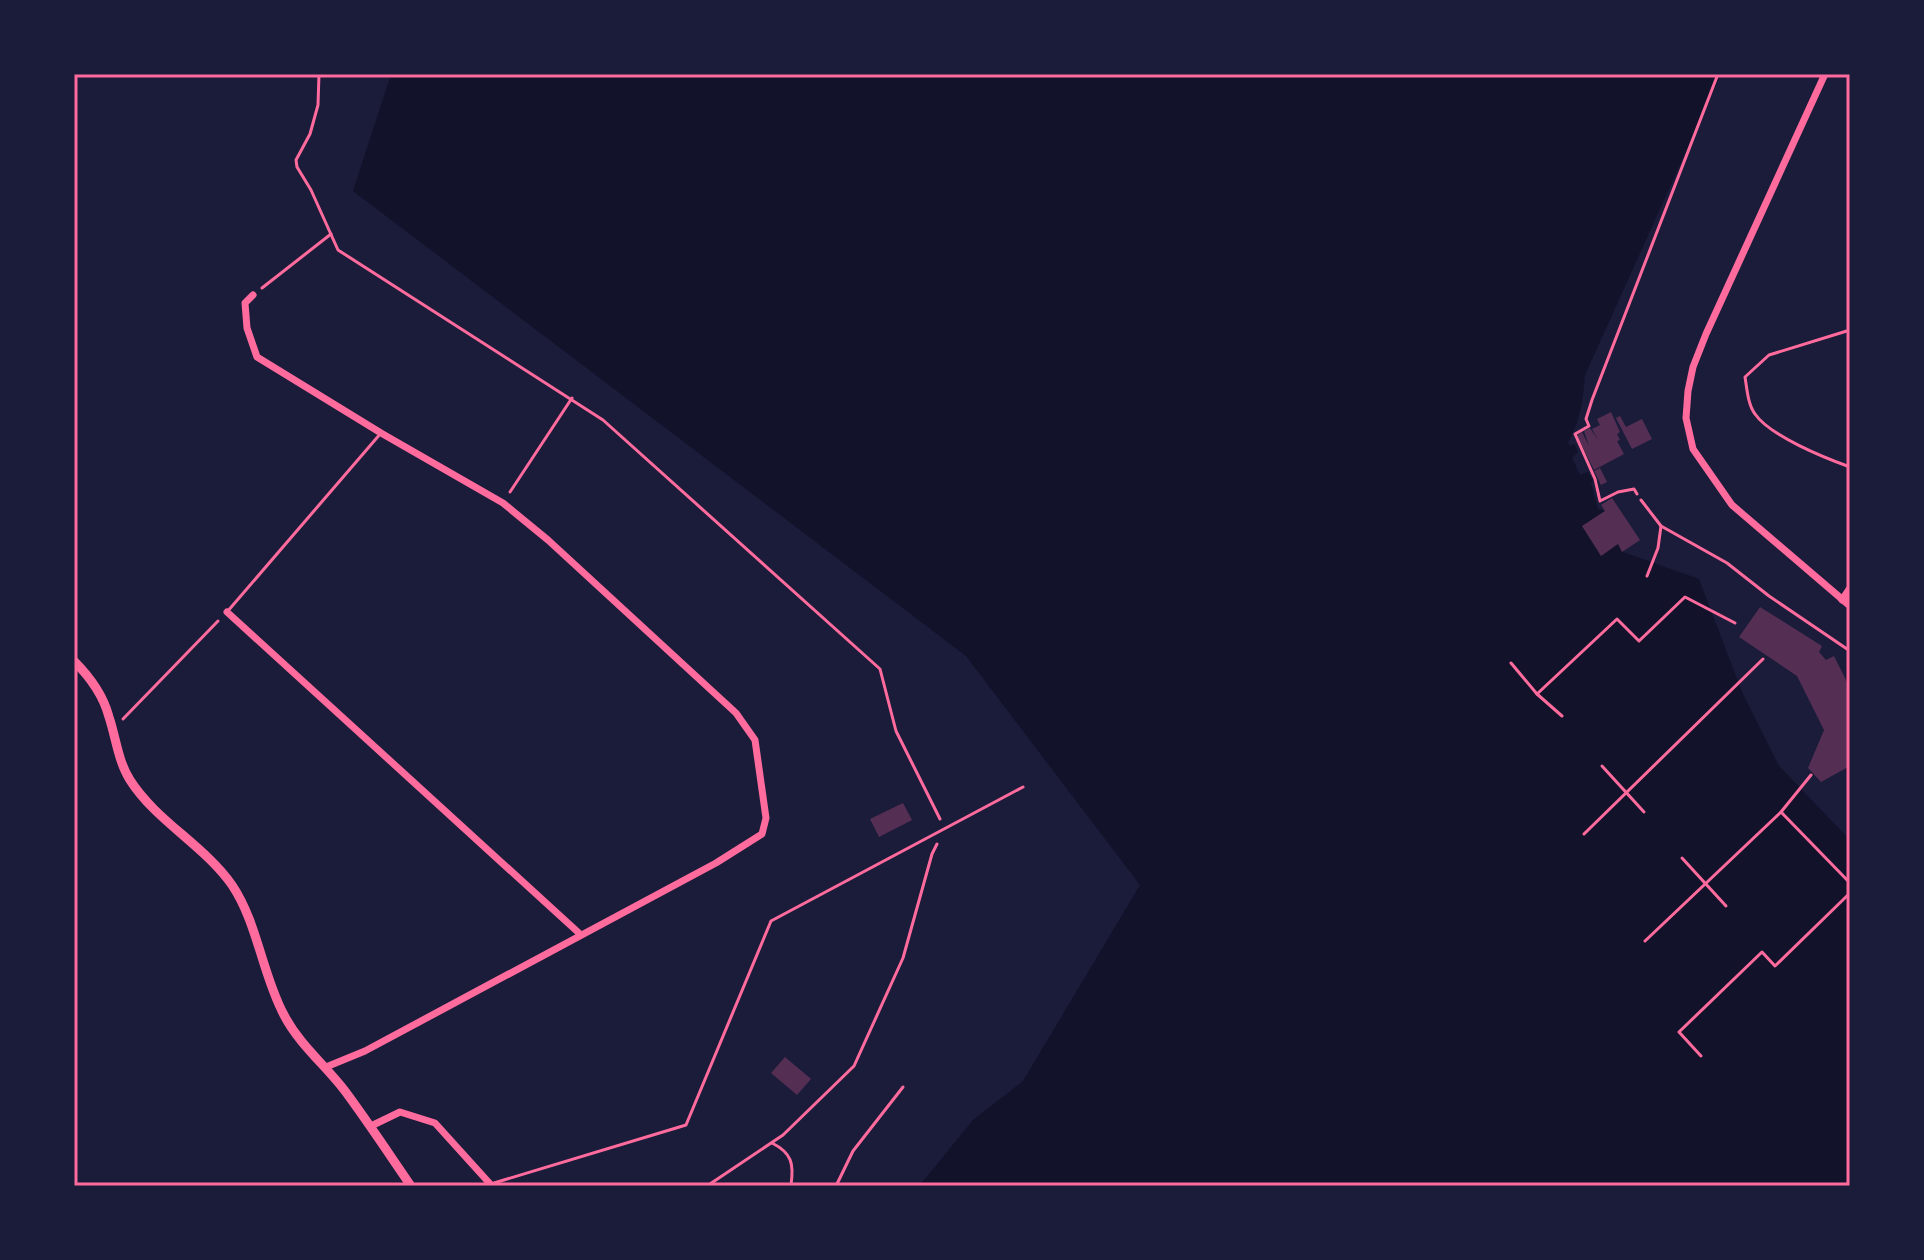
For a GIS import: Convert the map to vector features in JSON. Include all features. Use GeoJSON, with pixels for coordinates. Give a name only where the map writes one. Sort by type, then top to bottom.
{"type":"FeatureCollection","features":[{"type":"Feature","properties":{"kind":"street"},"geometry":{"type":"LineString","coordinates":[[1825,74],[1706,334],[1693,367],[1686,418],[1693,449],[1732,505],[1850,606]]}},
{"type":"Feature","properties":{"kind":"street"},"geometry":{"type":"LineString","coordinates":[[253,295],[245,303],[247,328],[257,357],[503,503],[548,540],[736,713],[755,740],[766,818],[762,834],[716,863],[365,1051],[326,1067]]}},
{"type":"Feature","properties":{"kind":"street"},"geometry":{"type":"LineString","coordinates":[[1842,600],[1850,588]]}},
{"type":"Feature","properties":{"kind":"street"},"geometry":{"type":"LineString","coordinates":[[227,612],[580,934]]}},
{"type":"Feature","properties":{"kind":"street"},"geometry":{"type":"LineString","coordinates":[[74,661],[100,693],[122,765],[141,794],[202,851],[243,904],[283,1014],[292,1030],[326,1067],[411,1186]]}},
{"type":"Feature","properties":{"kind":"street"},"geometry":{"type":"LineString","coordinates":[[371,1126],[400,1112],[435,1123],[491,1185]]}},
{"type":"Feature","properties":{"kind":"lane"},"geometry":{"type":"LineString","coordinates":[[227,612],[381,433]]}},
{"type":"Feature","properties":{"kind":"lane"},"geometry":{"type":"LineString","coordinates":[[1641,500],[1661,526],[1727,563],[1769,596],[1850,651]]}},
{"type":"Feature","properties":{"kind":"lane"},"geometry":{"type":"LineString","coordinates":[[1647,576],[1658,548],[1661,526]]}},
{"type":"Feature","properties":{"kind":"lane"},"geometry":{"type":"LineString","coordinates":[[491,1185],[686,1125],[771,921],[1023,787]]}},
{"type":"Feature","properties":{"kind":"path"},"geometry":{"type":"LineString","coordinates":[[319,74],[318,105],[310,134],[296,160],[338,250],[603,420],[880,669],[896,731],[944,831],[932,854],[903,958],[854,1066],[772,1142],[707,1186]]}},
{"type":"Feature","properties":{"kind":"path"},"geometry":{"type":"LineString","coordinates":[[1641,500],[1634,489],[1618,492],[1600,501],[1595,479],[1575,434],[1589,426],[1586,419],[1718,74]]}},
{"type":"Feature","properties":{"kind":"path"},"geometry":{"type":"LineString","coordinates":[[253,295],[331,234]]}},
{"type":"Feature","properties":{"kind":"path"},"geometry":{"type":"LineString","coordinates":[[1850,330],[1769,355],[1745,377],[1754,413],[1766,425],[1815,454],[1850,467]]}},
{"type":"Feature","properties":{"kind":"path"},"geometry":{"type":"LineString","coordinates":[[503,503],[572,398]]}},
{"type":"Feature","properties":{"kind":"path"},"geometry":{"type":"LineString","coordinates":[[1537,694],[1617,619],[1639,641],[1685,597],[1735,623]]}},
{"type":"Feature","properties":{"kind":"path"},"geometry":{"type":"LineString","coordinates":[[113,730],[227,612]]}},
{"type":"Feature","properties":{"kind":"path"},"geometry":{"type":"LineString","coordinates":[[1584,834],[1763,659]]}},
{"type":"Feature","properties":{"kind":"path"},"geometry":{"type":"LineString","coordinates":[[1511,663],[1537,694],[1562,716]]}},
{"type":"Feature","properties":{"kind":"path"},"geometry":{"type":"LineString","coordinates":[[1602,766],[1644,812]]}},
{"type":"Feature","properties":{"kind":"path"},"geometry":{"type":"LineString","coordinates":[[1645,941],[1781,812],[1811,775]]}},
{"type":"Feature","properties":{"kind":"path"},"geometry":{"type":"LineString","coordinates":[[1781,812],[1850,883]]}},
{"type":"Feature","properties":{"kind":"path"},"geometry":{"type":"LineString","coordinates":[[1682,858],[1726,906]]}},
{"type":"Feature","properties":{"kind":"path"},"geometry":{"type":"LineString","coordinates":[[1701,1056],[1679,1032],[1762,952],[1775,966],[1850,893]]}},
{"type":"Feature","properties":{"kind":"path"},"geometry":{"type":"LineString","coordinates":[[836,1186],[853,1151],[903,1087]]}},
{"type":"Feature","properties":{"kind":"path"},"geometry":{"type":"LineString","coordinates":[[772,1142],[786,1151],[792,1160],[792,1186]]}},
{"type":"Feature","properties":{"kind":"shaded area"},"geometry":{"type":"Polygon","coordinates":[[[391,74],[1721,74],[1585,375],[1580,410],[1568,443],[1570,446],[1574,444],[1578,452],[1572,458],[1580,475],[1588,472],[1593,480],[1591,483],[1598,509],[1605,511],[1623,552],[1699,579],[1742,692],[1779,766],[1850,840],[1850,1186],[919,1186],[974,1119],[1023,1081],[1140,885],[966,656],[353,191],[391,74]]]}},
{"type":"Feature","properties":{"kind":"building"},"geometry":{"type":"Polygon","coordinates":[[[1611,412],[1620,432],[1617,434],[1620,440],[1617,441],[1624,454],[1594,470],[1577,436],[1582,432],[1589,446],[1584,431],[1590,428],[1598,440],[1592,429],[1600,425],[1597,419],[1611,412]]]}},
{"type":"Feature","properties":{"kind":"building"},"geometry":{"type":"Polygon","coordinates":[[[1620,416],[1626,427],[1642,419],[1652,439],[1632,449],[1616,418],[1620,416]]]}},
{"type":"Feature","properties":{"kind":"building"},"geometry":{"type":"Polygon","coordinates":[[[1600,468],[1607,482],[1601,485],[1594,471],[1600,468]]]}},
{"type":"Feature","properties":{"kind":"building"},"geometry":{"type":"Polygon","coordinates":[[[1612,498],[1640,540],[1622,552],[1618,544],[1601,556],[1582,526],[1605,511],[1601,505],[1612,498]]]}},
{"type":"Feature","properties":{"kind":"building"},"geometry":{"type":"Polygon","coordinates":[[[1760,607],[1822,646],[1819,652],[1826,660],[1834,656],[1850,688],[1850,766],[1821,782],[1808,768],[1824,730],[1797,676],[1739,637],[1760,607]]]}},
{"type":"Feature","properties":{"kind":"building"},"geometry":{"type":"Polygon","coordinates":[[[903,803],[912,820],[879,837],[870,819],[903,803]]]}},
{"type":"Feature","properties":{"kind":"building"},"geometry":{"type":"Polygon","coordinates":[[[785,1057],[811,1079],[797,1095],[771,1073],[785,1057]]]}}]}
